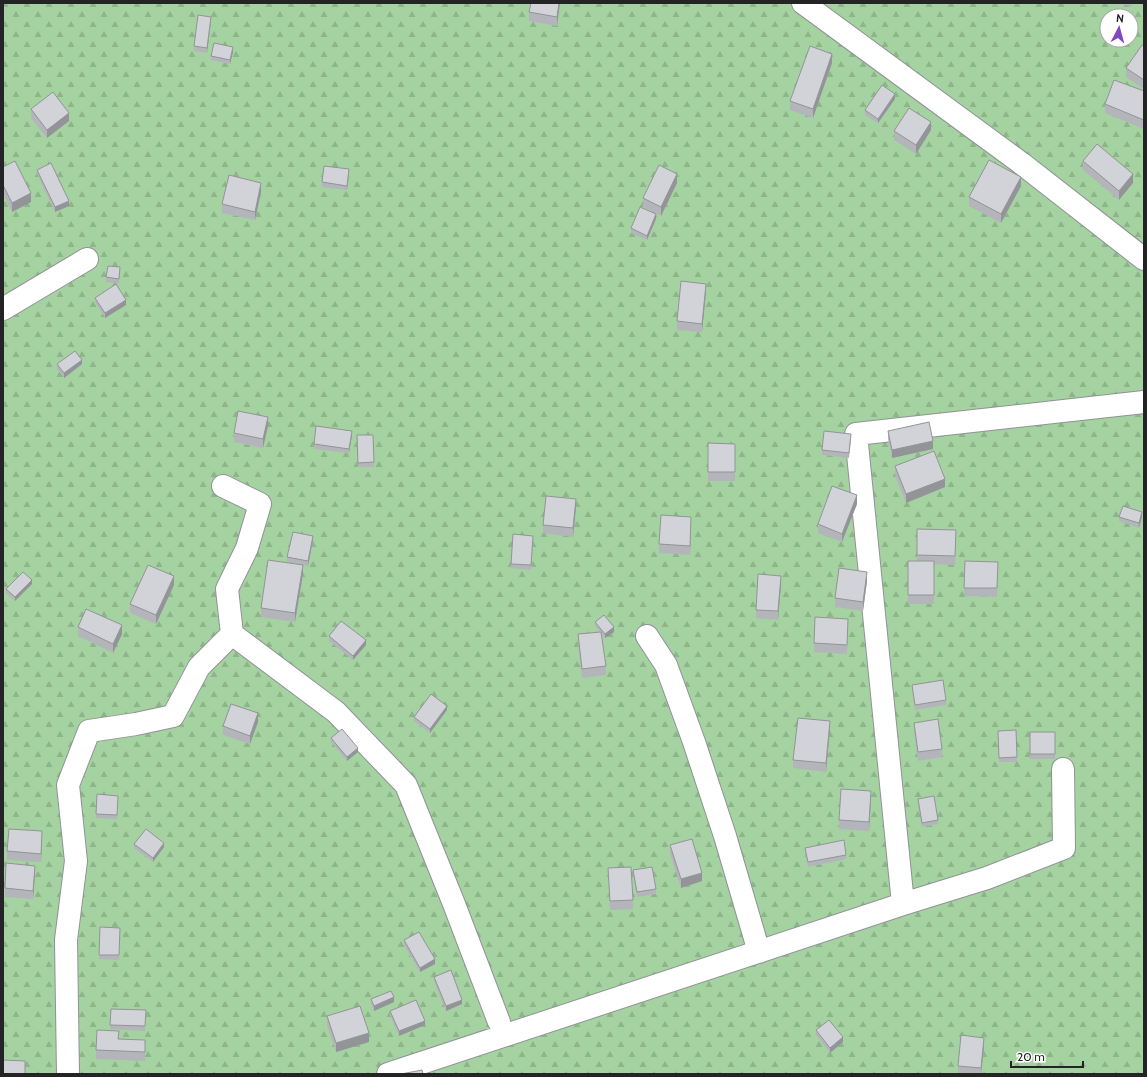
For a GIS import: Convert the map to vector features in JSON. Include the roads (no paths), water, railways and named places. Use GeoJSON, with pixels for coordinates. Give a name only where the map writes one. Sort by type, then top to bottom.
{"type":"FeatureCollection","features":[{"type":"Feature","properties":{"kind":"street"},"geometry":{"type":"LineString","coordinates":[[803,3],[1021,163],[1144,259]]}},
{"type":"Feature","properties":{"kind":"street"},"geometry":{"type":"LineString","coordinates":[[3,309],[87,259]]}},
{"type":"Feature","properties":{"kind":"street"},"geometry":{"type":"LineString","coordinates":[[903,904],[856,434],[1144,402]]}},
{"type":"Feature","properties":{"kind":"street"},"geometry":{"type":"LineString","coordinates":[[223,486],[260,504],[247,548],[227,589],[232,634],[274,664],[336,712],[406,785],[454,904],[498,1022]]}},
{"type":"Feature","properties":{"kind":"street"},"geometry":{"type":"LineString","coordinates":[[68,1074],[66,940],[76,861],[68,785],[90,731],[136,724],[173,716],[199,667],[232,634]]}},
{"type":"Feature","properties":{"kind":"street"},"geometry":{"type":"LineString","coordinates":[[647,636],[666,665],[694,742],[726,836],[759,952]]}},
{"type":"Feature","properties":{"kind":"street"},"geometry":{"type":"LineString","coordinates":[[388,1074],[903,904],[987,878],[1064,848],[1063,769]]}}]}
